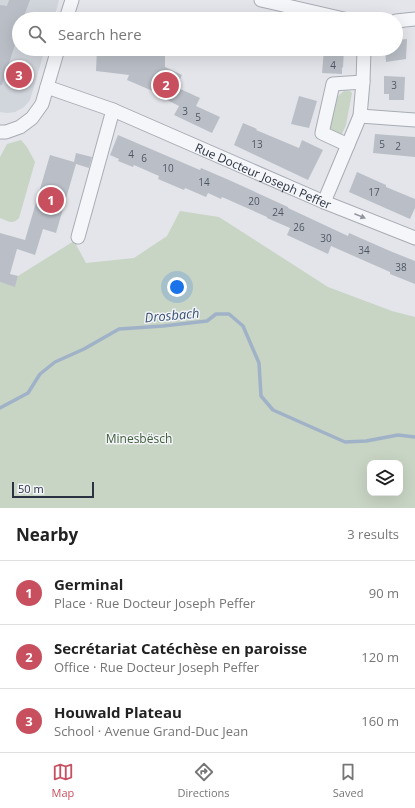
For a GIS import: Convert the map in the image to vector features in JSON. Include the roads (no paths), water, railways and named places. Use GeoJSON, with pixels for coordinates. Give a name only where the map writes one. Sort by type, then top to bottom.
{"type":"FeatureCollection","features":[{"type":"Feature","properties":{"kind":"street"},"geometry":{"type":"LineString","coordinates":[[68,12],[72,0]]}},
{"type":"Feature","properties":{"kind":"street"},"geometry":{"type":"LineString","coordinates":[[261,0],[313,12]]}},
{"type":"Feature","properties":{"kind":"street"},"geometry":{"type":"LineString","coordinates":[[403,20],[415,19]]}},
{"type":"Feature","properties":{"kind":"street"},"geometry":{"type":"LineString","coordinates":[[0,132],[6,132],[20,127],[32,118],[42,104],[56,56]]}},
{"type":"Feature","properties":{"kind":"street"},"geometry":{"type":"LineString","coordinates":[[324,202],[360,116],[364,56]]}},
{"type":"Feature","properties":{"kind":"street"},"geometry":{"type":"LineString","coordinates":[[348,145],[322,133],[333,84],[363,82]]}},
{"type":"Feature","properties":{"kind":"street","name":"Rue Docteur Joseph Peffer"},"geometry":{"type":"LineString","coordinates":[[47,87],[113,110],[324,202],[415,238]]}},
{"type":"Feature","properties":{"kind":"street"},"geometry":{"type":"LineString","coordinates":[[78,237],[113,110]]}},
{"type":"Feature","properties":{"kind":"street"},"geometry":{"type":"LineString","coordinates":[[360,116],[415,120]]}},
{"type":"Feature","properties":{"kind":"waterway","name":"Drosbach"},"geometry":{"type":"LineString","coordinates":[[0,408],[28,393],[40,374],[55,362],[84,349],[119,329],[207,321],[216,314],[229,314],[243,326],[259,363],[261,396],[273,410],[345,442],[366,441],[398,435],[415,437]]}},
{"type":"Feature","properties":{"kind":"place","name":"Houwald Plateau"},"geometry":{"type":"Point","coordinates":[19,75]}},
{"type":"Feature","properties":{"kind":"place","name":"Secrétariat Catéchèse en paroisse"},"geometry":{"type":"Point","coordinates":[166,85]}},
{"type":"Feature","properties":{"kind":"place","name":"Germinal"},"geometry":{"type":"Point","coordinates":[51,200]}},
{"type":"Feature","properties":{"kind":"park label","name":"Minesbësch"},"geometry":{"type":"Point","coordinates":[139,438]}}]}
